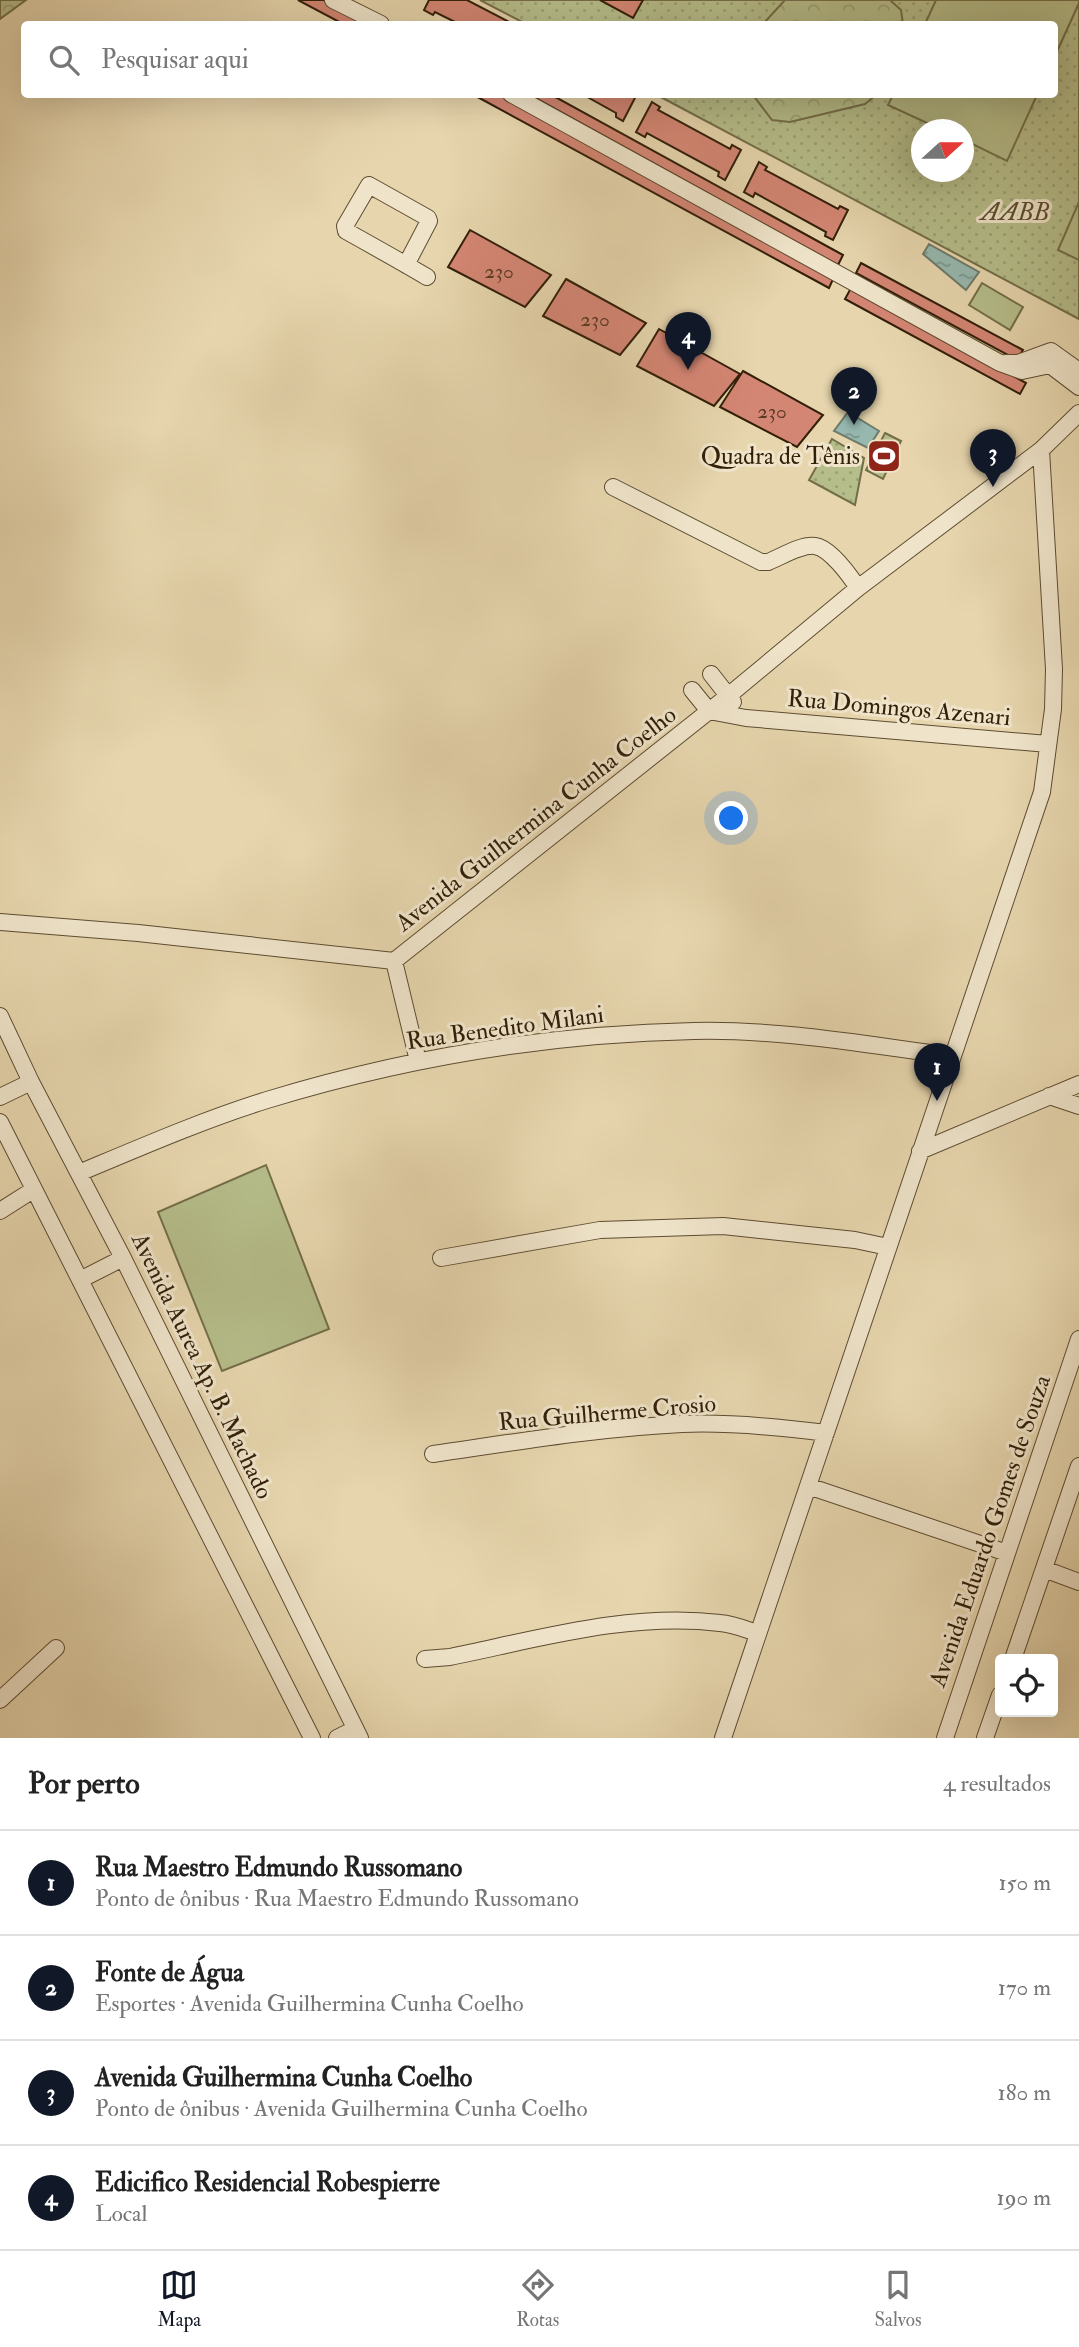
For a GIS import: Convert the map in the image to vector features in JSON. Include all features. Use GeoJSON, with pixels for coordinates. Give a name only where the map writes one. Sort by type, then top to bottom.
{"type":"FeatureCollection","features":[{"type":"Feature","properties":{"kind":"street"},"geometry":{"type":"LineString","coordinates":[[333,0],[375,21]]}},
{"type":"Feature","properties":{"kind":"street"},"geometry":{"type":"LineString","coordinates":[[518,98],[1000,363],[1022,372],[1050,365],[1079,387]]}},
{"type":"Feature","properties":{"kind":"street"},"geometry":{"type":"LineString","coordinates":[[406,265],[429,220],[369,185],[345,228],[346,231],[406,265],[426,276]]}},
{"type":"Feature","properties":{"kind":"street"},"geometry":{"type":"LineString","coordinates":[[1000,363],[1018,363],[1051,351],[1079,371]]}},
{"type":"Feature","properties":{"kind":"street","name":"Avenida Guilhermina Cunha Coelho"},"geometry":{"type":"LineString","coordinates":[[0,922],[138,933],[394,961],[728,696],[858,588],[1041,450],[1079,413]]}},
{"type":"Feature","properties":{"kind":"street"},"geometry":{"type":"LineString","coordinates":[[723,1738],[1042,792],[1053,709],[1054,669],[1041,450]]}},
{"type":"Feature","properties":{"kind":"street"},"geometry":{"type":"LineString","coordinates":[[612,488],[761,562],[768,562],[807,547],[820,547],[842,565],[858,588]]}},
{"type":"Feature","properties":{"kind":"street"},"geometry":{"type":"LineString","coordinates":[[711,674],[746,718]]}},
{"type":"Feature","properties":{"kind":"street"},"geometry":{"type":"LineString","coordinates":[[692,690],[709,711]]}},
{"type":"Feature","properties":{"kind":"street","name":"Rua Domingos Azenari"},"geometry":{"type":"LineString","coordinates":[[709,711],[746,718],[1048,744]]}},
{"type":"Feature","properties":{"kind":"street"},"geometry":{"type":"LineString","coordinates":[[394,961],[418,1061]]}},
{"type":"Feature","properties":{"kind":"street","name":"Avenida Aurea Ap. B. Machado"},"geometry":{"type":"LineString","coordinates":[[0,1016],[358,1734]]}},
{"type":"Feature","properties":{"kind":"street","name":"Rua Benedito Milani"},"geometry":{"type":"LineString","coordinates":[[79,1173],[172,1134],[265,1101],[359,1074],[418,1061],[588,1037],[697,1031],[798,1036],[953,1056]]}},
{"type":"Feature","properties":{"kind":"street"},"geometry":{"type":"LineString","coordinates":[[0,1097],[31,1082]]}},
{"type":"Feature","properties":{"kind":"street"},"geometry":{"type":"LineString","coordinates":[[920,1152],[1079,1084]]}},
{"type":"Feature","properties":{"kind":"street"},"geometry":{"type":"LineString","coordinates":[[1049,1096],[1079,1105]]}},
{"type":"Feature","properties":{"kind":"street"},"geometry":{"type":"LineString","coordinates":[[0,1122],[312,1738]]}},
{"type":"Feature","properties":{"kind":"street"},"geometry":{"type":"LineString","coordinates":[[0,1211],[33,1190]]}},
{"type":"Feature","properties":{"kind":"street"},"geometry":{"type":"LineString","coordinates":[[441,1258],[600,1230],[723,1226],[855,1240],[888,1247]]}},
{"type":"Feature","properties":{"kind":"street"},"geometry":{"type":"LineString","coordinates":[[80,1280],[123,1258]]}},
{"type":"Feature","properties":{"kind":"street","name":"Avenida Eduardo Gomes de Souza"},"geometry":{"type":"LineString","coordinates":[[945,1738],[1079,1339]]}},
{"type":"Feature","properties":{"kind":"street","name":"Rua Guilherme Crosio"},"geometry":{"type":"LineString","coordinates":[[433,1454],[579,1434],[684,1424],[773,1427],[826,1433]]}},
{"type":"Feature","properties":{"kind":"street"},"geometry":{"type":"LineString","coordinates":[[1015,1654],[1079,1466]]}},
{"type":"Feature","properties":{"kind":"street"},"geometry":{"type":"LineString","coordinates":[[808,1486],[1007,1553]]}},
{"type":"Feature","properties":{"kind":"street"},"geometry":{"type":"LineString","coordinates":[[1044,1569],[1079,1582]]}},
{"type":"Feature","properties":{"kind":"street"},"geometry":{"type":"LineString","coordinates":[[425,1660],[602,1626],[655,1622],[722,1623],[757,1633]]}},
{"type":"Feature","properties":{"kind":"street"},"geometry":{"type":"LineString","coordinates":[[0,1700],[56,1648]]}},
{"type":"Feature","properties":{"kind":"street"},"geometry":{"type":"LineString","coordinates":[[985,1738],[995,1709]]}},
{"type":"Feature","properties":{"kind":"street"},"geometry":{"type":"LineString","coordinates":[[337,1738],[358,1734]]}},
{"type":"Feature","properties":{"kind":"green space"},"geometry":{"type":"Polygon","coordinates":[[[0,0],[26,0],[0,19],[0,0]]]}},
{"type":"Feature","properties":{"kind":"green space","name":"AABB"},"geometry":{"type":"Polygon","coordinates":[[[480,0],[1079,0],[1079,319],[663,98],[1058,98],[1058,21],[520,21],[480,0]]]}},
{"type":"Feature","properties":{"kind":"green space"},"geometry":{"type":"Polygon","coordinates":[[[785,0],[890,0],[901,10],[903,21],[766,21],[785,0]]]}},
{"type":"Feature","properties":{"kind":"green space"},"geometry":{"type":"Polygon","coordinates":[[[936,0],[1079,0],[1058,49],[1058,21],[926,21],[936,0]]]}},
{"type":"Feature","properties":{"kind":"green space"},"geometry":{"type":"Polygon","coordinates":[[[755,98],[872,98],[865,104],[790,122],[772,120],[755,98]]]}},
{"type":"Feature","properties":{"kind":"green space"},"geometry":{"type":"Polygon","coordinates":[[[891,98],[1036,98],[1007,161],[974,145],[974,119],[918,119],[888,105],[891,98]]]}},
{"type":"Feature","properties":{"kind":"green space"},"geometry":{"type":"Polygon","coordinates":[[[1079,202],[1079,260],[1058,250],[1079,202]]]}},
{"type":"Feature","properties":{"kind":"green space"},"geometry":{"type":"Polygon","coordinates":[[[982,283],[1023,307],[1010,330],[969,305],[982,283]]]}},
{"type":"Feature","properties":{"kind":"green space","name":"Quadra de Tênis"},"geometry":{"type":"Polygon","coordinates":[[[885,433],[901,441],[883,479],[866,470],[885,433]]]}},
{"type":"Feature","properties":{"kind":"green space"},"geometry":{"type":"Polygon","coordinates":[[[832,439],[864,458],[855,505],[809,480],[832,439]]]}},
{"type":"Feature","properties":{"kind":"green space"},"geometry":{"type":"Polygon","coordinates":[[[266,1165],[329,1329],[222,1371],[158,1212],[266,1165]]]}},
{"type":"Feature","properties":{"kind":"water"},"geometry":{"type":"Polygon","coordinates":[[[929,244],[979,272],[966,290],[923,254],[929,244]]]}},
{"type":"Feature","properties":{"kind":"water"},"geometry":{"type":"Polygon","coordinates":[[[848,412],[879,431],[868,448],[834,431],[848,412]]]}},
{"type":"Feature","properties":{"kind":"building"},"geometry":{"type":"Polygon","coordinates":[[[298,0],[324,0],[363,21],[337,21],[298,0]]]}},
{"type":"Feature","properties":{"kind":"building"},"geometry":{"type":"Polygon","coordinates":[[[429,0],[467,0],[507,21],[453,21],[424,10],[429,0]]]}},
{"type":"Feature","properties":{"kind":"building"},"geometry":{"type":"Polygon","coordinates":[[[600,0],[643,0],[633,18],[600,0]]]}},
{"type":"Feature","properties":{"kind":"building"},"geometry":{"type":"Polygon","coordinates":[[[479,98],[505,98],[834,277],[829,288],[479,98]]]}},
{"type":"Feature","properties":{"kind":"building"},"geometry":{"type":"Polygon","coordinates":[[[535,98],[557,98],[843,255],[838,265],[535,98]]]}},
{"type":"Feature","properties":{"kind":"building"},"geometry":{"type":"Polygon","coordinates":[[[589,98],[635,98],[623,121],[616,117],[616,113],[589,98]]]}},
{"type":"Feature","properties":{"kind":"building"},"geometry":{"type":"Polygon","coordinates":[[[652,102],[660,107],[658,110],[730,149],[732,145],[741,150],[725,180],[718,176],[719,172],[647,133],[645,137],[636,132],[652,102]]]}},
{"type":"Feature","properties":{"kind":"building"},"geometry":{"type":"Polygon","coordinates":[[[759,162],[767,167],[765,170],[838,209],[840,206],[848,210],[833,240],[825,236],[826,232],[755,193],[753,197],[744,192],[759,162]]]}},
{"type":"Feature","properties":{"kind":"building"},"geometry":{"type":"Polygon","coordinates":[[[470,230],[551,275],[525,307],[448,267],[470,230]]]}},
{"type":"Feature","properties":{"kind":"building"},"geometry":{"type":"Polygon","coordinates":[[[861,263],[1023,350],[1017,360],[856,273],[861,263]]]}},
{"type":"Feature","properties":{"kind":"building"},"geometry":{"type":"Polygon","coordinates":[[[566,279],[646,323],[620,355],[543,316],[566,279]]]}},
{"type":"Feature","properties":{"kind":"building"},"geometry":{"type":"Polygon","coordinates":[[[851,288],[1026,383],[1020,394],[845,299],[851,288]]]}},
{"type":"Feature","properties":{"kind":"building"},"geometry":{"type":"Polygon","coordinates":[[[659,329],[740,374],[714,406],[637,366],[659,329]]]}},
{"type":"Feature","properties":{"kind":"building"},"geometry":{"type":"Polygon","coordinates":[[[743,371],[823,415],[797,447],[720,407],[743,371]]]}},
{"type":"Feature","properties":{"kind":"place","name":"Edicifico Residencial Robespierre"},"geometry":{"type":"Point","coordinates":[688,370]}},
{"type":"Feature","properties":{"kind":"place","name":"Fonte de Água"},"geometry":{"type":"Point","coordinates":[854,425]}},
{"type":"Feature","properties":{"kind":"place","name":"Quadra de Tênis"},"geometry":{"type":"Point","coordinates":[884,456]}},
{"type":"Feature","properties":{"kind":"place","name":"Avenida Guilhermina Cunha Coelho"},"geometry":{"type":"Point","coordinates":[993,487]}},
{"type":"Feature","properties":{"kind":"place","name":"Rua Maestro Edmundo Russomano"},"geometry":{"type":"Point","coordinates":[937,1101]}}]}
